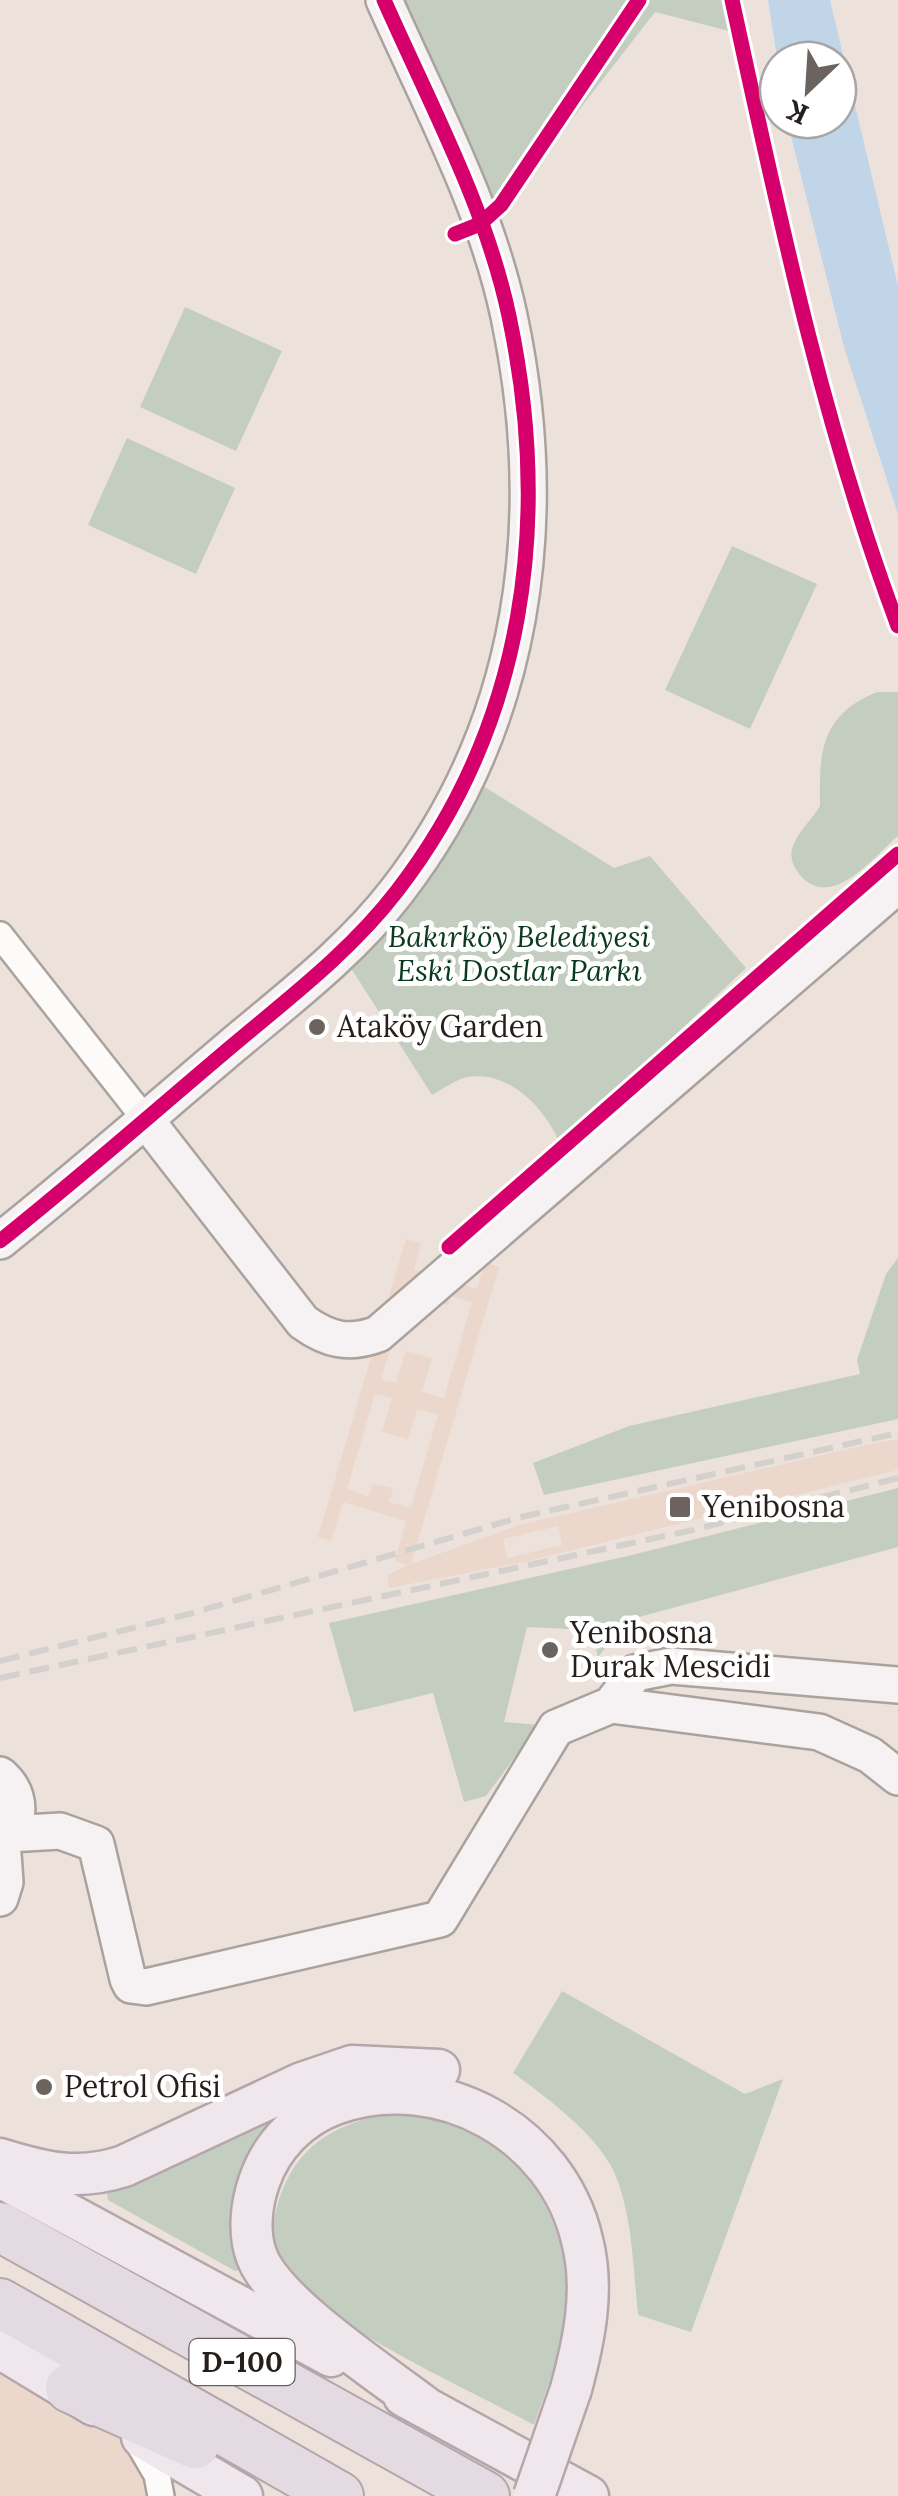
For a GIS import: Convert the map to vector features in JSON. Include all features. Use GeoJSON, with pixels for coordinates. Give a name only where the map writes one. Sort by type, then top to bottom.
{"type":"FeatureCollection","features":[{"type":"Feature","properties":{"kind":"highway","name":"D-100"},"geometry":{"type":"LineString","coordinates":[[0,2227],[484,2496]]}},
{"type":"Feature","properties":{"kind":"highway","name":"D-100"},"geometry":{"type":"LineString","coordinates":[[0,2303],[338,2496]]}},
{"type":"Feature","properties":{"kind":"highway"},"geometry":{"type":"LineString","coordinates":[[70,2388],[198,2445],[298,2496]]}},
{"type":"Feature","properties":{"kind":"main road"},"geometry":{"type":"LineString","coordinates":[[0,2159],[45,2173],[94,2176],[124,2166],[302,2083],[362,2080],[407,2065],[472,2080],[502,2093],[543,2123],[580,2166],[600,2213],[612,2263],[610,2323],[534,2496]]}},
{"type":"Feature","properties":{"kind":"main road"},"geometry":{"type":"LineString","coordinates":[[362,2080],[305,2119],[274,2150],[255,2194],[254,2246],[278,2290],[425,2407]]}},
{"type":"Feature","properties":{"kind":"main road"},"geometry":{"type":"LineString","coordinates":[[0,2178],[588,2496]]}},
{"type":"Feature","properties":{"kind":"main road"},"geometry":{"type":"LineString","coordinates":[[0,2348],[242,2496]]}},
{"type":"Feature","properties":{"kind":"main road"},"geometry":{"type":"LineString","coordinates":[[560,2496],[582,2393]]}},
{"type":"Feature","properties":{"kind":"street"},"geometry":{"type":"LineString","coordinates":[[0,1241],[334,960],[396,892],[439,828],[477,754],[506,670],[526,588],[529,493],[523,398],[509,314],[477,214],[384,0]]}},
{"type":"Feature","properties":{"kind":"street"},"geometry":{"type":"LineString","coordinates":[[0,935],[303,1322],[320,1334],[360,1341],[378,1334],[898,885]]}},
{"type":"Feature","properties":{"kind":"street"},"geometry":{"type":"LineString","coordinates":[[611,1705],[634,1673],[672,1666],[898,1685]]}},
{"type":"Feature","properties":{"kind":"street"},"geometry":{"type":"LineString","coordinates":[[4,1839],[60,1830],[96,1844],[128,1979],[131,1985],[146,1988],[440,1919],[556,1728],[611,1705],[819,1732],[857,1747],[898,1778]]}},
{"type":"Feature","properties":{"kind":"street"},"geometry":{"type":"LineString","coordinates":[[0,1775],[17,1799],[18,1812],[4,1839],[5,1882],[0,1898]]}},
{"type":"Feature","properties":{"kind":"street"},"geometry":{"type":"LineString","coordinates":[[131,2430],[157,2476],[161,2496]]}},
{"type":"Feature","properties":{"kind":"shaded area"},"geometry":{"type":"Polygon","coordinates":[[[406,1239],[421,1243],[414,1270],[477,1289],[485,1262],[499,1267],[411,1564],[519,1525],[898,1439],[898,1470],[528,1561],[389,1588],[388,1575],[407,1565],[395,1561],[406,1521],[343,1502],[331,1541],[318,1537],[406,1239]],[[409,1283],[381,1380],[396,1383],[406,1351],[432,1358],[422,1392],[444,1398],[472,1302],[451,1296],[448,1305],[441,1303],[428,1299],[431,1290],[409,1283]],[[375,1394],[347,1489],[368,1497],[373,1484],[393,1488],[389,1502],[411,1508],[438,1415],[417,1409],[408,1439],[382,1432],[392,1398],[375,1394]],[[558,1526],[503,1539],[507,1558],[562,1545],[558,1526]]]}},
{"type":"Feature","properties":{"kind":"shaded area"},"geometry":{"type":"Polygon","coordinates":[[[0,2369],[126,2437],[143,2474],[145,2496],[0,2496],[0,2369]]]}},
{"type":"Feature","properties":{"kind":"green space"},"geometry":{"type":"Polygon","coordinates":[[[403,0],[723,0],[733,32],[655,12],[496,217],[403,0]]]}},
{"type":"Feature","properties":{"kind":"green space"},"geometry":{"type":"Polygon","coordinates":[[[185,307],[282,351],[236,451],[140,407],[185,307]]]}},
{"type":"Feature","properties":{"kind":"green space"},"geometry":{"type":"Polygon","coordinates":[[[127,438],[235,488],[196,574],[88,525],[127,438]]]}},
{"type":"Feature","properties":{"kind":"green space"},"geometry":{"type":"Polygon","coordinates":[[[732,546],[817,584],[750,729],[665,690],[732,546]]]}},
{"type":"Feature","properties":{"kind":"green space"},"geometry":{"type":"Polygon","coordinates":[[[877,692],[898,692],[898,836],[852,877],[825,887],[812,885],[798,872],[791,854],[798,835],[820,806],[820,769],[827,738],[844,712],[877,692]]]}},
{"type":"Feature","properties":{"kind":"green space","name":"Bakırköy Belediyesi Eski Dostlar Parkı"},"geometry":{"type":"Polygon","coordinates":[[[477,782],[614,868],[650,856],[746,968],[560,1144],[536,1106],[498,1080],[468,1077],[432,1095],[347,962],[477,782]]]}},
{"type":"Feature","properties":{"kind":"green space"},"geometry":{"type":"Polygon","coordinates":[[[898,1258],[898,1419],[544,1495],[533,1463],[629,1426],[860,1374],[857,1360],[886,1274],[898,1258]]]}},
{"type":"Feature","properties":{"kind":"green space"},"geometry":{"type":"Polygon","coordinates":[[[898,1488],[898,1547],[628,1620],[598,1657],[591,1630],[527,1627],[504,1722],[539,1725],[486,1796],[464,1802],[433,1693],[354,1712],[329,1623],[632,1555],[898,1488]]]}},
{"type":"Feature","properties":{"kind":"green space"},"geometry":{"type":"Polygon","coordinates":[[[562,1991],[745,2094],[783,2079],[691,2332],[638,2315],[628,2222],[613,2170],[582,2130],[513,2073],[562,1991]]]}},
{"type":"Feature","properties":{"kind":"green space"},"geometry":{"type":"Polygon","coordinates":[[[278,2114],[280,2118],[244,2166],[243,2270],[235,2271],[108,2200],[107,2194],[278,2114]]]}},
{"type":"Feature","properties":{"kind":"green space"},"geometry":{"type":"Polygon","coordinates":[[[380,2115],[426,2117],[489,2142],[514,2163],[551,2217],[562,2248],[567,2281],[566,2315],[557,2357],[534,2425],[353,2327],[318,2303],[292,2279],[276,2256],[274,2219],[282,2190],[294,2168],[324,2137],[380,2115]]]}},
{"type":"Feature","properties":{"kind":"water"},"geometry":{"type":"Polygon","coordinates":[[[768,0],[830,0],[840,40],[774,40],[768,0]]]}},
{"type":"Feature","properties":{"kind":"water"},"geometry":{"type":"Polygon","coordinates":[[[858,118],[898,286],[898,514],[844,347],[792,140],[858,140],[858,118]]]}},
{"type":"Feature","properties":{"kind":"railway"},"geometry":{"type":"LineString","coordinates":[[0,1661],[189,1614],[521,1517],[898,1433]]}},
{"type":"Feature","properties":{"kind":"railway"},"geometry":{"type":"LineString","coordinates":[[0,1678],[693,1530],[898,1478]]}},
{"type":"Feature","properties":{"kind":"cycle path"},"geometry":{"type":"LineString","coordinates":[[0,1241],[297,992],[379,913],[441,827],[475,759],[500,689],[518,617],[526,543],[528,468],[522,392],[509,316],[486,235],[384,0]]}},
{"type":"Feature","properties":{"kind":"cycle path"},"geometry":{"type":"LineString","coordinates":[[455,234],[480,224],[501,205],[639,0]]}},
{"type":"Feature","properties":{"kind":"cycle path"},"geometry":{"type":"LineString","coordinates":[[732,0],[824,394],[898,626]]}},
{"type":"Feature","properties":{"kind":"cycle path"},"geometry":{"type":"LineString","coordinates":[[449,1247],[898,854]]}},
{"type":"Feature","properties":{"kind":"place","name":"Ataköy Garden"},"geometry":{"type":"Point","coordinates":[317,1027]}},
{"type":"Feature","properties":{"kind":"place","name":"Yenibosna"},"geometry":{"type":"Point","coordinates":[680,1507]}},
{"type":"Feature","properties":{"kind":"place","name":"Yenibosna Durak Mescidi"},"geometry":{"type":"Point","coordinates":[550,1650]}},
{"type":"Feature","properties":{"kind":"place","name":"Petrol Ofisi"},"geometry":{"type":"Point","coordinates":[44,2087]}}]}
